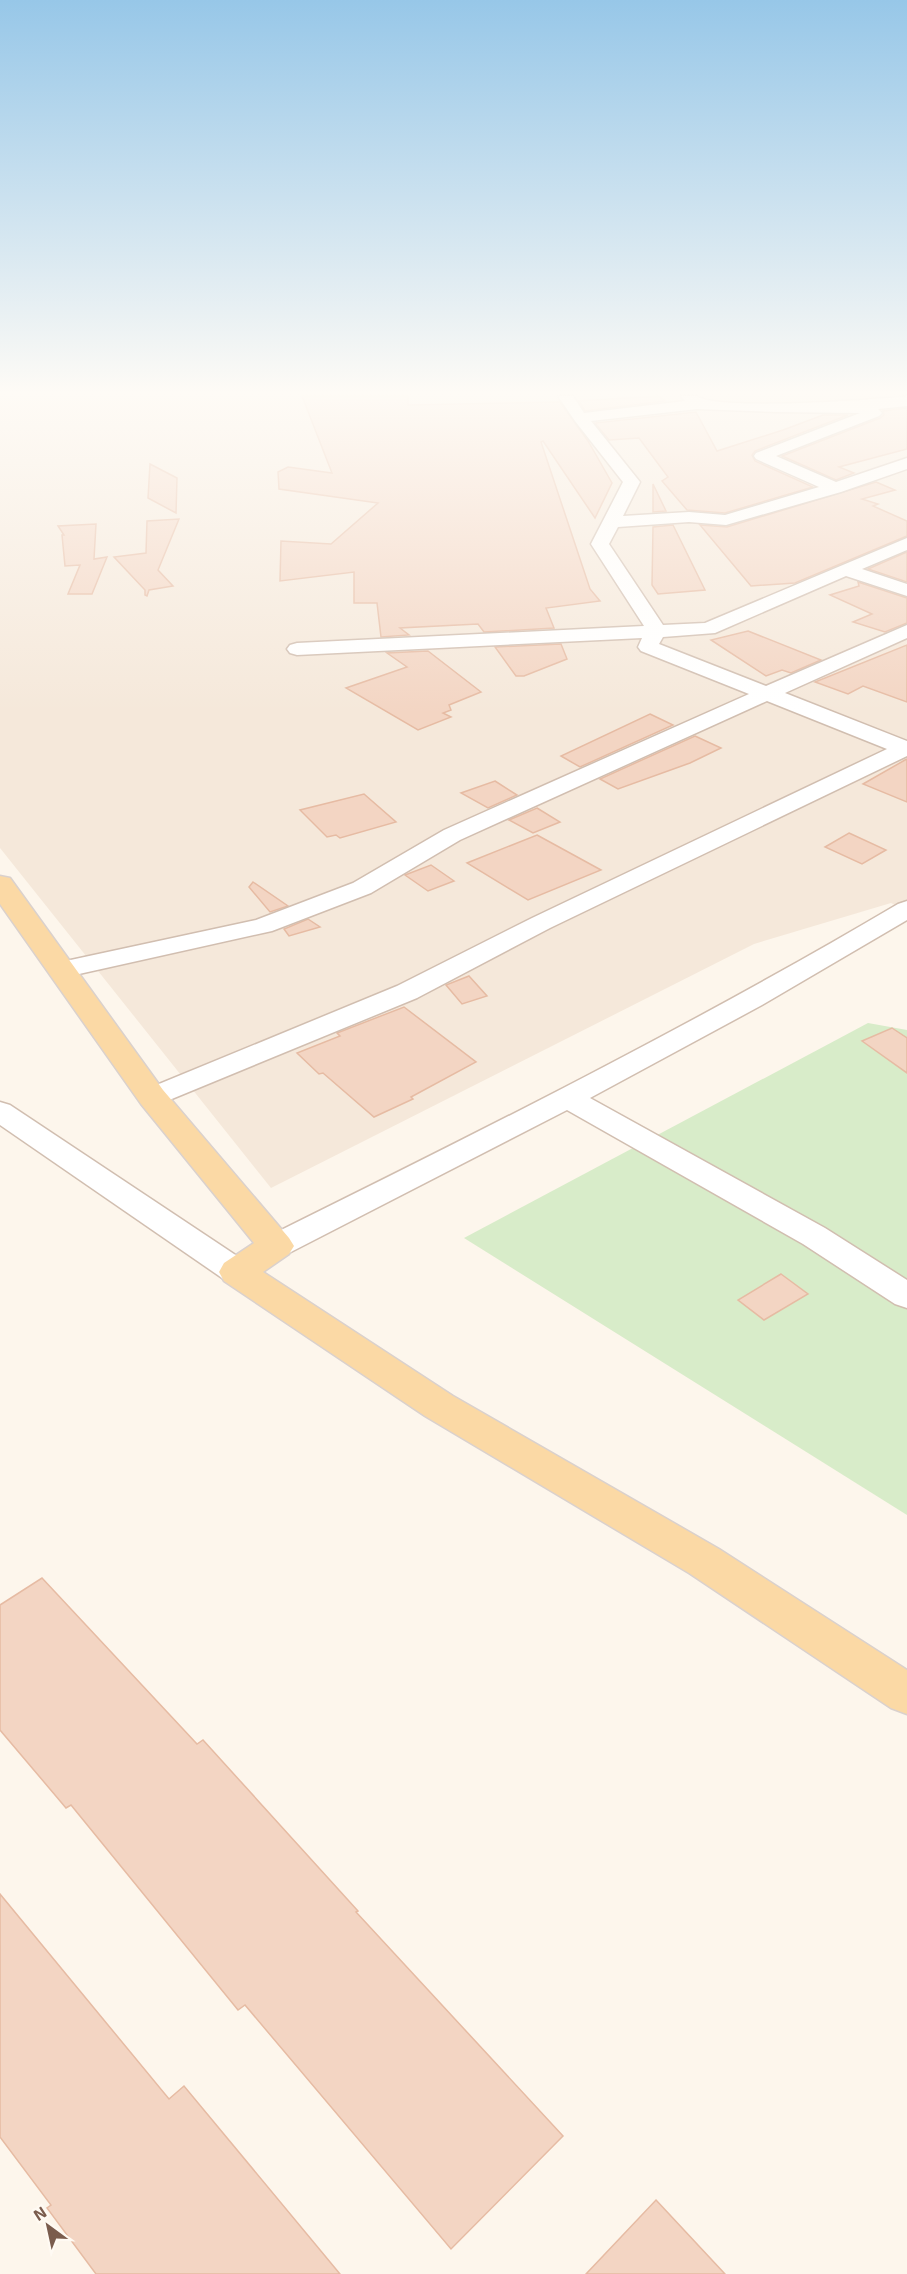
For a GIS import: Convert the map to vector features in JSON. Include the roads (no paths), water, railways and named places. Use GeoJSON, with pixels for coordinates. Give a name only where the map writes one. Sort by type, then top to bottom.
{"type":"FeatureCollection","features":[{"type":"Feature","properties":{"kind":"main road"},"geometry":{"type":"LineString","coordinates":[[0,884],[152,1097],[276,1246],[237,1272],[440,1406],[704,1561],[907,1694]]}},
{"type":"Feature","properties":{"kind":"street"},"geometry":{"type":"LineString","coordinates":[[621,502],[600,544],[656,630]]}},
{"type":"Feature","properties":{"kind":"street"},"geometry":{"type":"LineString","coordinates":[[611,522],[689,517],[726,520],[787,502]]}},
{"type":"Feature","properties":{"kind":"street"},"geometry":{"type":"LineString","coordinates":[[297,649],[708,629],[907,543]]}},
{"type":"Feature","properties":{"kind":"street"},"geometry":{"type":"LineString","coordinates":[[845,570],[907,590]]}},
{"type":"Feature","properties":{"kind":"street"},"geometry":{"type":"LineString","coordinates":[[656,630],[648,647],[907,748]]}},
{"type":"Feature","properties":{"kind":"street"},"geometry":{"type":"LineString","coordinates":[[61,970],[263,926],[362,888],[452,835],[907,631]]}},
{"type":"Feature","properties":{"kind":"street"},"geometry":{"type":"LineString","coordinates":[[152,1097],[407,992],[541,923],[907,748]]}},
{"type":"Feature","properties":{"kind":"street"},"geometry":{"type":"LineString","coordinates":[[276,1246],[568,1098],[810,969],[907,909]]}},
{"type":"Feature","properties":{"kind":"street"},"geometry":{"type":"LineString","coordinates":[[568,1098],[814,1236],[907,1296]]}},
{"type":"Feature","properties":{"kind":"street"},"geometry":{"type":"LineString","coordinates":[[0,1111],[237,1272]]}}]}
